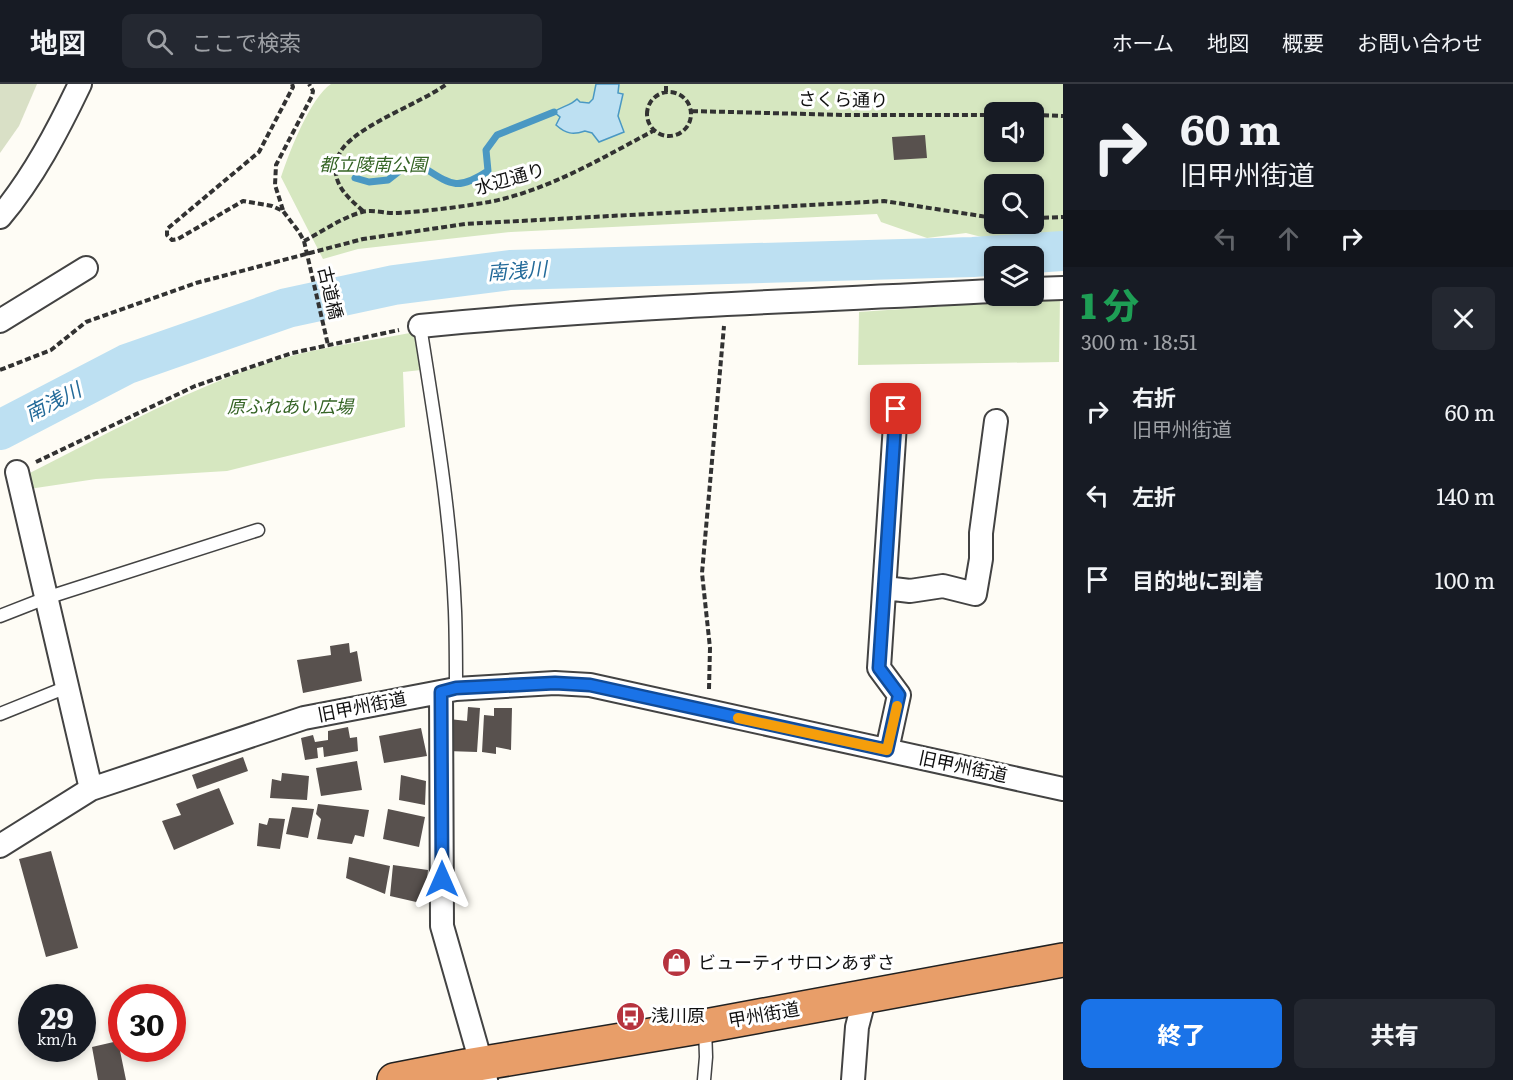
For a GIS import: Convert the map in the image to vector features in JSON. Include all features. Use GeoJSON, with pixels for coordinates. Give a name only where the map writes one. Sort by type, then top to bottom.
{"type":"FeatureCollection","features":[{"type":"Feature","properties":{"kind":"highway","name":"甲州街道"},"geometry":{"type":"LineString","coordinates":[[394,1080],[484,1072],[705,1026],[1063,960]]}},
{"type":"Feature","properties":{"kind":"street"},"geometry":{"type":"LineString","coordinates":[[0,217],[16,197],[50,143],[80,84]]}},
{"type":"Feature","properties":{"kind":"street"},"geometry":{"type":"LineString","coordinates":[[0,321],[86,268]]}},
{"type":"Feature","properties":{"kind":"street"},"geometry":{"type":"LineString","coordinates":[[1044,289],[1063,288]]}},
{"type":"Feature","properties":{"kind":"street"},"geometry":{"type":"LineString","coordinates":[[420,326],[532,315],[984,292]]}},
{"type":"Feature","properties":{"kind":"street"},"geometry":{"type":"LineString","coordinates":[[887,750],[899,695],[879,668],[896,409]]}},
{"type":"Feature","properties":{"kind":"street"},"geometry":{"type":"LineString","coordinates":[[885,588],[910,591],[943,586],[975,594],[996,422]]}},
{"type":"Feature","properties":{"kind":"street"},"geometry":{"type":"LineString","coordinates":[[16,472],[91,789]]}},
{"type":"Feature","properties":{"kind":"street","name":"旧甲州街道"},"geometry":{"type":"LineString","coordinates":[[0,846],[91,789],[303,718],[448,690],[555,683],[590,685],[1063,789]]}},
{"type":"Feature","properties":{"kind":"street"},"geometry":{"type":"LineString","coordinates":[[448,690],[442,926],[484,1072]]}},
{"type":"Feature","properties":{"kind":"street"},"geometry":{"type":"LineString","coordinates":[[853,1080],[857,1027],[865,996]]}},
{"type":"Feature","properties":{"kind":"lane"},"geometry":{"type":"LineString","coordinates":[[420,326],[438,433],[449,530],[455,612],[448,690]]}},
{"type":"Feature","properties":{"kind":"lane"},"geometry":{"type":"LineString","coordinates":[[0,616],[46,598],[258,530]]}},
{"type":"Feature","properties":{"kind":"lane"},"geometry":{"type":"LineString","coordinates":[[0,714],[67,687]]}},
{"type":"Feature","properties":{"kind":"lane"},"geometry":{"type":"LineString","coordinates":[[704,1080],[705,1026]]}},
{"type":"Feature","properties":{"kind":"path"},"geometry":{"type":"LineString","coordinates":[[283,211],[272,206],[243,201],[178,239],[172,240],[167,235],[167,229],[171,225],[259,152],[293,87],[292,84]]}},
{"type":"Feature","properties":{"kind":"path"},"geometry":{"type":"LineString","coordinates":[[309,84],[313,91],[312,96],[276,165],[276,185],[283,211],[304,241],[333,224],[363,212],[344,193],[336,176],[340,150],[359,133],[447,84]]}},
{"type":"Feature","properties":{"kind":"path"},"geometry":{"type":"LineString","coordinates":[[666,84],[666,92]]}},
{"type":"Feature","properties":{"kind":"path"},"geometry":{"type":"LineString","coordinates":[[666,92],[680,94],[690,104],[692,111],[690,124],[679,134],[664,136],[653,131],[648,120],[648,105],[653,98],[666,92]]}},
{"type":"Feature","properties":{"kind":"path","name":"さくら通り"},"geometry":{"type":"LineString","coordinates":[[692,111],[843,115],[984,115]]}},
{"type":"Feature","properties":{"kind":"path"},"geometry":{"type":"LineString","coordinates":[[1044,116],[1063,116]]}},
{"type":"Feature","properties":{"kind":"path","name":"水辺通り"},"geometry":{"type":"LineString","coordinates":[[363,212],[396,213],[500,199],[540,186],[589,165],[653,131]]}},
{"type":"Feature","properties":{"kind":"path"},"geometry":{"type":"LineString","coordinates":[[0,370],[51,350],[87,322],[196,283],[363,239],[465,224],[884,201],[984,216]]}},
{"type":"Feature","properties":{"kind":"path"},"geometry":{"type":"LineString","coordinates":[[1044,218],[1063,217]]}},
{"type":"Feature","properties":{"kind":"path","name":"古道橋"},"geometry":{"type":"LineString","coordinates":[[304,241],[328,345]]}},
{"type":"Feature","properties":{"kind":"path"},"geometry":{"type":"LineString","coordinates":[[708,711],[710,648],[702,573],[724,334],[722,305]]}},
{"type":"Feature","properties":{"kind":"path"},"geometry":{"type":"LineString","coordinates":[[16,472],[195,386],[258,363],[328,345],[420,326]]}},
{"type":"Feature","properties":{"kind":"green space"},"geometry":{"type":"Polygon","coordinates":[[[0,84],[37,84],[19,126],[0,153],[0,84]]]}},
{"type":"Feature","properties":{"kind":"green space","name":"都立陵南公園"},"geometry":{"type":"Polygon","coordinates":[[[331,84],[1063,84],[1063,240],[1005,243],[966,233],[927,238],[881,222],[877,214],[511,232],[358,249],[323,259],[281,177],[301,127],[315,101],[331,84]]]}},
{"type":"Feature","properties":{"kind":"green space"},"geometry":{"type":"Polygon","coordinates":[[[1060,298],[1059,362],[858,365],[859,312],[984,303],[984,306],[1044,306],[1044,299],[1060,298]]]}},
{"type":"Feature","properties":{"kind":"green space","name":"原ふれあい広場"},"geometry":{"type":"Polygon","coordinates":[[[410,333],[417,337],[421,370],[403,372],[405,427],[227,471],[96,479],[29,489],[26,475],[145,414],[236,374],[320,349],[410,333]]]}},
{"type":"Feature","properties":{"kind":"water"},"geometry":{"type":"Polygon","coordinates":[[[596,84],[619,84],[618,93],[623,94],[618,116],[624,132],[599,142],[592,133],[585,131],[570,133],[560,128],[556,125],[560,117],[554,112],[577,99],[580,102],[589,103],[593,99],[596,84]]]}},
{"type":"Feature","properties":{"kind":"building"},"geometry":{"type":"Polygon","coordinates":[[[925,135],[927,158],[894,160],[892,137],[925,135]]]}},
{"type":"Feature","properties":{"kind":"building"},"geometry":{"type":"Polygon","coordinates":[[[349,643],[350,653],[357,651],[362,681],[303,693],[297,660],[331,655],[330,646],[349,643]]]}},
{"type":"Feature","properties":{"kind":"building"},"geometry":{"type":"Polygon","coordinates":[[[468,707],[480,708],[477,752],[447,751],[449,719],[467,721],[468,707]]]}},
{"type":"Feature","properties":{"kind":"building"},"geometry":{"type":"Polygon","coordinates":[[[494,708],[512,708],[511,750],[496,747],[496,754],[482,752],[484,715],[494,716],[494,708]]]}},
{"type":"Feature","properties":{"kind":"building"},"geometry":{"type":"Polygon","coordinates":[[[348,727],[350,738],[357,737],[358,751],[324,757],[323,747],[317,748],[318,758],[305,760],[301,738],[313,735],[315,742],[328,740],[328,731],[348,727]]]}},
{"type":"Feature","properties":{"kind":"building"},"geometry":{"type":"Polygon","coordinates":[[[421,728],[427,756],[384,763],[379,736],[421,728]]]}},
{"type":"Feature","properties":{"kind":"building"},"geometry":{"type":"Polygon","coordinates":[[[243,757],[248,771],[197,789],[192,775],[243,757]]]}},
{"type":"Feature","properties":{"kind":"building"},"geometry":{"type":"Polygon","coordinates":[[[357,761],[362,790],[321,796],[316,768],[357,761]]]}},
{"type":"Feature","properties":{"kind":"building"},"geometry":{"type":"Polygon","coordinates":[[[282,773],[309,776],[307,800],[270,798],[272,779],[281,781],[282,773]]]}},
{"type":"Feature","properties":{"kind":"building"},"geometry":{"type":"Polygon","coordinates":[[[401,775],[426,781],[425,805],[399,800],[401,775]]]}},
{"type":"Feature","properties":{"kind":"building"},"geometry":{"type":"Polygon","coordinates":[[[219,788],[234,824],[174,850],[162,821],[181,815],[176,804],[219,788]]]}},
{"type":"Feature","properties":{"kind":"building"},"geometry":{"type":"Polygon","coordinates":[[[318,804],[369,810],[364,837],[355,835],[352,844],[317,839],[321,819],[316,814],[318,804]]]}},
{"type":"Feature","properties":{"kind":"building"},"geometry":{"type":"Polygon","coordinates":[[[292,807],[314,809],[308,838],[286,834],[292,807]]]}},
{"type":"Feature","properties":{"kind":"building"},"geometry":{"type":"Polygon","coordinates":[[[388,809],[425,817],[419,847],[383,839],[388,809]]]}},
{"type":"Feature","properties":{"kind":"building"},"geometry":{"type":"Polygon","coordinates":[[[269,818],[285,819],[280,849],[257,846],[259,823],[267,825],[269,818]]]}},
{"type":"Feature","properties":{"kind":"building"},"geometry":{"type":"Polygon","coordinates":[[[51,851],[78,948],[46,957],[19,859],[51,851]]]}},
{"type":"Feature","properties":{"kind":"building"},"geometry":{"type":"Polygon","coordinates":[[[349,857],[390,866],[385,894],[346,878],[349,857]]]}},
{"type":"Feature","properties":{"kind":"building"},"geometry":{"type":"Polygon","coordinates":[[[393,865],[428,870],[425,904],[390,896],[393,865]]]}},
{"type":"Feature","properties":{"kind":"building"},"geometry":{"type":"Polygon","coordinates":[[[108,1043],[108,1062],[122,1062],[126,1080],[98,1080],[95,1062],[96,1046],[108,1043]]]}},
{"type":"Feature","properties":{"kind":"waterway"},"geometry":{"type":"LineString","coordinates":[[355,178],[369,182],[388,180],[402,169],[418,164],[452,183],[467,182],[488,171],[486,150],[497,135],[554,112]]}},
{"type":"Feature","properties":{"kind":"waterway","name":"南浅川"},"geometry":{"type":"LineString","coordinates":[[0,430],[127,364],[287,308],[394,285],[510,270],[973,257],[1063,251]]}},
{"type":"Feature","properties":{"kind":"slow traffic"},"geometry":{"type":"LineString","coordinates":[[738,718],[887,750],[897,706]]}},
{"type":"Feature","properties":{"kind":"place","name":"ビューティサロンあずさ"},"geometry":{"type":"Point","coordinates":[677,963]}},
{"type":"Feature","properties":{"kind":"place","name":"浅川原"},"geometry":{"type":"Point","coordinates":[630,1016]}},
{"type":"Feature","properties":{"kind":"route"},"geometry":{"type":"LineString","coordinates":[[442,879],[441,692],[456,688],[555,683],[590,685],[887,750],[899,695],[879,668],[896,409]]}}]}
